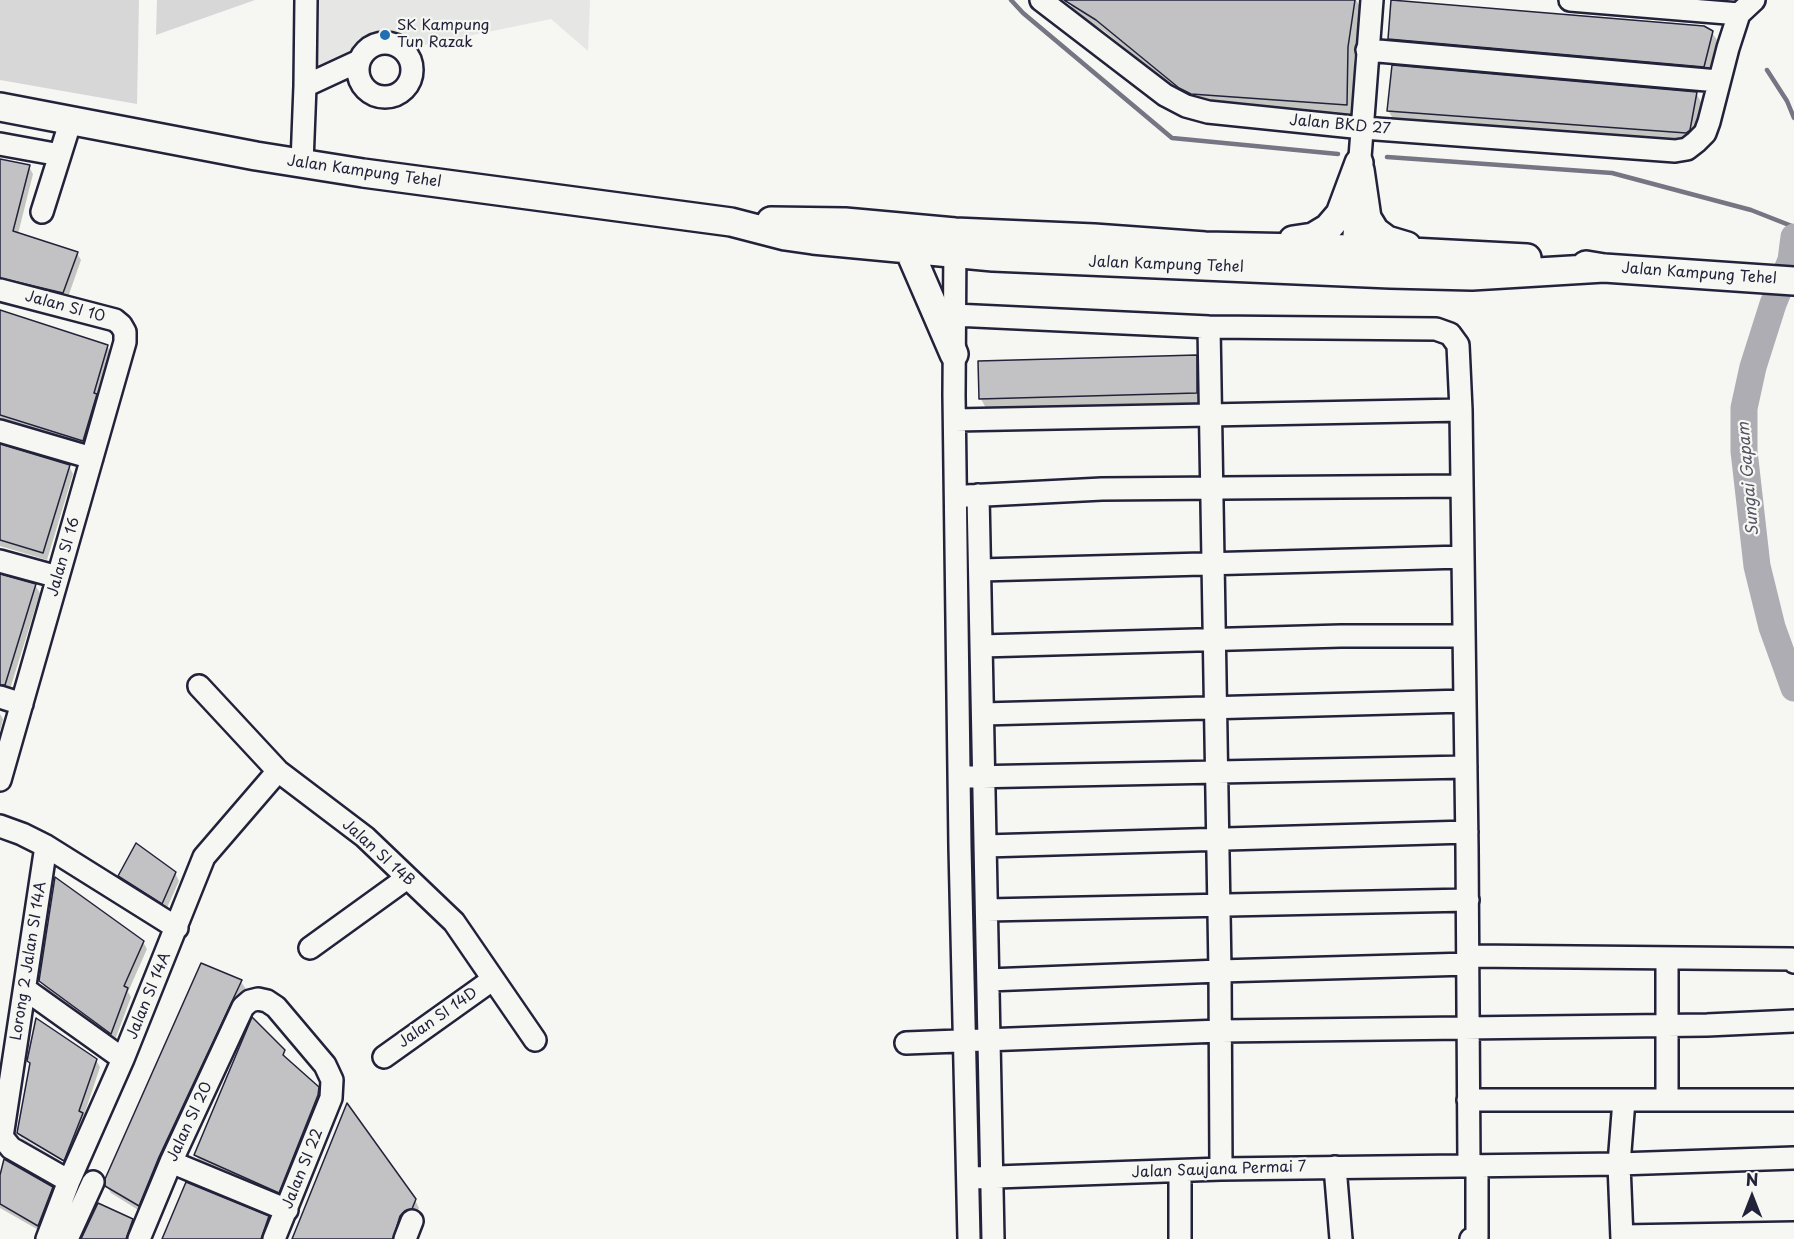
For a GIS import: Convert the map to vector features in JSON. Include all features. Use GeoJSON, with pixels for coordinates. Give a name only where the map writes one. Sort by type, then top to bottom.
{"type":"FeatureCollection","features":[{"type":"Feature","properties":{"kind":"main road","name":"Jalan Kampung Tehel"},"geometry":{"type":"LineString","coordinates":[[0,107],[256,156],[731,222],[785,236],[909,250],[955,243],[1094,238],[1205,246],[1353,249],[1550,260],[1604,268],[1794,281]]}},
{"type":"Feature","properties":{"kind":"main road"},"geometry":{"type":"LineString","coordinates":[[1205,246],[1313,237],[1328,228],[1340,214],[1359,163]]}},
{"type":"Feature","properties":{"kind":"main road"},"geometry":{"type":"LineString","coordinates":[[1359,163],[1367,218],[1375,231],[1387,240],[1407,246],[1495,257]]}},
{"type":"Feature","properties":{"kind":"main road","name":"Jalan Kampung Tehel"},"geometry":{"type":"LineString","coordinates":[[731,222],[825,221],[955,243],[1136,265],[1472,276],[1604,268]]}},
{"type":"Feature","properties":{"kind":"main road"},"geometry":{"type":"LineString","coordinates":[[1136,265],[1220,260],[1318,263],[1338,259],[1353,249],[1365,261],[1375,264],[1443,269],[1472,276]]}},
{"type":"Feature","properties":{"kind":"main road"},"geometry":{"type":"LineString","coordinates":[[909,250],[954,354]]}},
{"type":"Feature","properties":{"kind":"street"},"geometry":{"type":"LineString","coordinates":[[302,163],[306,0]]}},
{"type":"Feature","properties":{"kind":"street"},"geometry":{"type":"LineString","coordinates":[[1353,249],[1372,0]]}},
{"type":"Feature","properties":{"kind":"street"},"geometry":{"type":"LineString","coordinates":[[1367,50],[1718,81],[1747,7],[1570,0]]}},
{"type":"Feature","properties":{"kind":"street","name":"Jalan BKD 27"},"geometry":{"type":"LineString","coordinates":[[1046,2],[1165,95],[1186,106],[1208,111],[1363,128],[1675,151],[1687,149],[1705,133],[1718,81]]}},
{"type":"Feature","properties":{"kind":"street"},"geometry":{"type":"LineString","coordinates":[[305,86],[359,61]]}},
{"type":"Feature","properties":{"kind":"street"},"geometry":{"type":"LineString","coordinates":[[42,212],[71,120]]}},
{"type":"Feature","properties":{"kind":"street"},"geometry":{"type":"LineString","coordinates":[[0,144],[60,155]]}},
{"type":"Feature","properties":{"kind":"street"},"geometry":{"type":"LineString","coordinates":[[955,243],[954,354],[969,1239]]}},
{"type":"Feature","properties":{"kind":"street","name":"Jalan SI 10"},"geometry":{"type":"LineString","coordinates":[[0,290],[115,320],[125,332]]}},
{"type":"Feature","properties":{"kind":"street"},"geometry":{"type":"LineString","coordinates":[[954,315],[1209,327],[1436,329],[1450,334],[1458,345],[1461,410],[1468,900],[1468,1100],[1477,1237],[1471,1239]]}},
{"type":"Feature","properties":{"kind":"street"},"geometry":{"type":"LineString","coordinates":[[1209,327],[1220,971],[1221,1169]]}},
{"type":"Feature","properties":{"kind":"street","name":"Jalan SI 16"},"geometry":{"type":"LineString","coordinates":[[0,780],[125,342],[125,332]]}},
{"type":"Feature","properties":{"kind":"street"},"geometry":{"type":"LineString","coordinates":[[955,420],[1461,410]]}},
{"type":"Feature","properties":{"kind":"street"},"geometry":{"type":"LineString","coordinates":[[0,430],[92,458]]}},
{"type":"Feature","properties":{"kind":"street"},"geometry":{"type":"LineString","coordinates":[[957,496],[1102,489],[1462,486]]}},
{"type":"Feature","properties":{"kind":"street"},"geometry":{"type":"LineString","coordinates":[[978,495],[993,1239]]}},
{"type":"Feature","properties":{"kind":"street"},"geometry":{"type":"LineString","coordinates":[[980,570],[1463,557]]}},
{"type":"Feature","properties":{"kind":"street"},"geometry":{"type":"LineString","coordinates":[[0,561],[58,578]]}},
{"type":"Feature","properties":{"kind":"street"},"geometry":{"type":"LineString","coordinates":[[981,646],[1464,636]]}},
{"type":"Feature","properties":{"kind":"street","name":"Jalan SI 14B"},"geometry":{"type":"LineString","coordinates":[[199,686],[278,771],[365,837],[454,922],[535,1040]]}},
{"type":"Feature","properties":{"kind":"street"},"geometry":{"type":"LineString","coordinates":[[0,697],[22,704]]}},
{"type":"Feature","properties":{"kind":"street"},"geometry":{"type":"LineString","coordinates":[[982,714],[1465,701]]}},
{"type":"Feature","properties":{"kind":"street"},"geometry":{"type":"LineString","coordinates":[[960,777],[1466,767]]}},
{"type":"Feature","properties":{"kind":"street","name":"Jalan SI 14A"},"geometry":{"type":"LineString","coordinates":[[47,1239],[69,1181],[177,928],[204,857],[278,771]]}},
{"type":"Feature","properties":{"kind":"street"},"geometry":{"type":"LineString","coordinates":[[0,826],[46,846],[177,928]]}},
{"type":"Feature","properties":{"kind":"street"},"geometry":{"type":"LineString","coordinates":[[985,846],[1467,832]]}},
{"type":"Feature","properties":{"kind":"street","name":"Lorong 2 Jalan SI 14A"},"geometry":{"type":"LineString","coordinates":[[46,846],[2,1137],[11,1148],[69,1181]]}},
{"type":"Feature","properties":{"kind":"street"},"geometry":{"type":"LineString","coordinates":[[310,948],[406,878]]}},
{"type":"Feature","properties":{"kind":"street"},"geometry":{"type":"LineString","coordinates":[[987,910],[1468,900]]}},
{"type":"Feature","properties":{"kind":"street"},"geometry":{"type":"LineString","coordinates":[[1667,958],[1667,1099]]}},
{"type":"Feature","properties":{"kind":"street"},"geometry":{"type":"LineString","coordinates":[[988,980],[1468,960],[1792,958],[1794,962]]}},
{"type":"Feature","properties":{"kind":"street","name":"Jalan SI 14D"},"geometry":{"type":"LineString","coordinates":[[384,1057],[492,980]]}},
{"type":"Feature","properties":{"kind":"street"},"geometry":{"type":"LineString","coordinates":[[26,989],[123,1059]]}},
{"type":"Feature","properties":{"kind":"street","name":"Jalan SI 20"},"geometry":{"type":"LineString","coordinates":[[139,1239],[171,1162],[243,1006],[258,999],[267,1001],[276,1007],[326,1065],[332,1080],[331,1098]]}},
{"type":"Feature","properties":{"kind":"street"},"geometry":{"type":"LineString","coordinates":[[906,1043],[1220,1031],[1794,1021]]}},
{"type":"Feature","properties":{"kind":"street","name":"Jalan SI 22"},"geometry":{"type":"LineString","coordinates":[[274,1239],[331,1098]]}},
{"type":"Feature","properties":{"kind":"street"},"geometry":{"type":"LineString","coordinates":[[1468,1100],[1794,1100]]}},
{"type":"Feature","properties":{"kind":"street"},"geometry":{"type":"LineString","coordinates":[[1624,1100],[1619,1164],[1622,1238],[1794,1233]]}},
{"type":"Feature","properties":{"kind":"street","name":"Jalan Saujana Permai 7"},"geometry":{"type":"LineString","coordinates":[[968,1178],[1221,1169],[1619,1164],[1794,1158]]}},
{"type":"Feature","properties":{"kind":"street"},"geometry":{"type":"LineString","coordinates":[[171,1162],[287,1210]]}},
{"type":"Feature","properties":{"kind":"street"},"geometry":{"type":"LineString","coordinates":[[1335,1167],[1341,1239]]}},
{"type":"Feature","properties":{"kind":"street"},"geometry":{"type":"LineString","coordinates":[[1180,1171],[1180,1239]]}},
{"type":"Feature","properties":{"kind":"street"},"geometry":{"type":"LineString","coordinates":[[67,1239],[93,1182]]}},
{"type":"Feature","properties":{"kind":"shaded area"},"geometry":{"type":"Polygon","coordinates":[[[0,0],[139,0],[137,104],[0,80],[0,0]]]}},
{"type":"Feature","properties":{"kind":"shaded area"},"geometry":{"type":"Polygon","coordinates":[[[157,0],[255,0],[156,35],[157,0]]]}},
{"type":"Feature","properties":{"kind":"shaded area","name":"SK Kampung Tun Razak"},"geometry":{"type":"Polygon","coordinates":[[[297,0],[590,0],[588,51],[551,19],[297,71],[297,0]]]}},
{"type":"Feature","properties":{"kind":"building"},"geometry":{"type":"Polygon","coordinates":[[[1064,0],[1355,0],[1348,47],[1347,105],[1191,94],[1179,88],[1096,20],[1064,0]]]}},
{"type":"Feature","properties":{"kind":"building"},"geometry":{"type":"Polygon","coordinates":[[[1391,0],[1704,26],[1713,31],[1704,67],[1388,39],[1391,0]]]}},
{"type":"Feature","properties":{"kind":"building"},"geometry":{"type":"Polygon","coordinates":[[[1392,65],[1697,92],[1690,130],[1686,133],[1387,111],[1392,65]]]}},
{"type":"Feature","properties":{"kind":"building"},"geometry":{"type":"Polygon","coordinates":[[[0,159],[30,165],[13,231],[78,252],[63,293],[0,278],[0,159]]]}},
{"type":"Feature","properties":{"kind":"building"},"geometry":{"type":"Polygon","coordinates":[[[0,310],[108,345],[83,441],[0,415],[0,310]]]}},
{"type":"Feature","properties":{"kind":"building"},"geometry":{"type":"Polygon","coordinates":[[[1197,355],[1197,393],[979,399],[978,361],[1197,355]]]}},
{"type":"Feature","properties":{"kind":"building"},"geometry":{"type":"Polygon","coordinates":[[[0,444],[70,465],[43,553],[0,540],[0,444]]]}},
{"type":"Feature","properties":{"kind":"building"},"geometry":{"type":"Polygon","coordinates":[[[0,574],[36,584],[5,685],[0,685],[0,574]]]}},
{"type":"Feature","properties":{"kind":"building"},"geometry":{"type":"Polygon","coordinates":[[[136,843],[176,872],[162,904],[118,876],[136,843]]]}},
{"type":"Feature","properties":{"kind":"building"},"geometry":{"type":"Polygon","coordinates":[[[55,877],[144,941],[124,986],[128,988],[111,1034],[39,981],[55,877]]]}},
{"type":"Feature","properties":{"kind":"building"},"geometry":{"type":"Polygon","coordinates":[[[201,963],[242,980],[159,1157],[139,1206],[105,1186],[105,1179],[201,963]]]}},
{"type":"Feature","properties":{"kind":"building"},"geometry":{"type":"Polygon","coordinates":[[[252,1017],[285,1050],[283,1055],[319,1087],[318,1095],[279,1193],[194,1155],[252,1017]]]}},
{"type":"Feature","properties":{"kind":"building"},"geometry":{"type":"Polygon","coordinates":[[[36,1018],[97,1059],[79,1111],[83,1113],[64,1161],[17,1133],[30,1063],[27,1061],[36,1018]]]}},
{"type":"Feature","properties":{"kind":"building"},"geometry":{"type":"Polygon","coordinates":[[[347,1103],[416,1199],[412,1209],[400,1216],[393,1239],[292,1239],[347,1103]]]}},
{"type":"Feature","properties":{"kind":"building"},"geometry":{"type":"Polygon","coordinates":[[[4,1159],[53,1187],[38,1226],[0,1204],[0,1175],[4,1159]]]}},
{"type":"Feature","properties":{"kind":"building"},"geometry":{"type":"Polygon","coordinates":[[[186,1182],[269,1216],[261,1239],[162,1239],[186,1182]]]}},
{"type":"Feature","properties":{"kind":"building"},"geometry":{"type":"Polygon","coordinates":[[[98,1203],[133,1219],[126,1239],[81,1239],[98,1203]]]}},
{"type":"Feature","properties":{"kind":"waterway"},"geometry":{"type":"LineString","coordinates":[[1011,0],[1023,13],[1172,138],[1338,154]]}},
{"type":"Feature","properties":{"kind":"waterway"},"geometry":{"type":"LineString","coordinates":[[1767,70],[1787,101],[1794,118]]}},
{"type":"Feature","properties":{"kind":"waterway"},"geometry":{"type":"LineString","coordinates":[[1387,157],[1612,173],[1751,210],[1794,227]]}},
{"type":"Feature","properties":{"kind":"waterway","name":"Sungai Gapam"},"geometry":{"type":"LineString","coordinates":[[1794,237],[1791,260],[1773,304],[1753,367],[1744,408],[1744,451],[1757,566],[1772,627],[1794,688]]}},
{"type":"Feature","properties":{"kind":"place","name":"SK Kampung Tun Razak"},"geometry":{"type":"Point","coordinates":[385,35]}}]}
